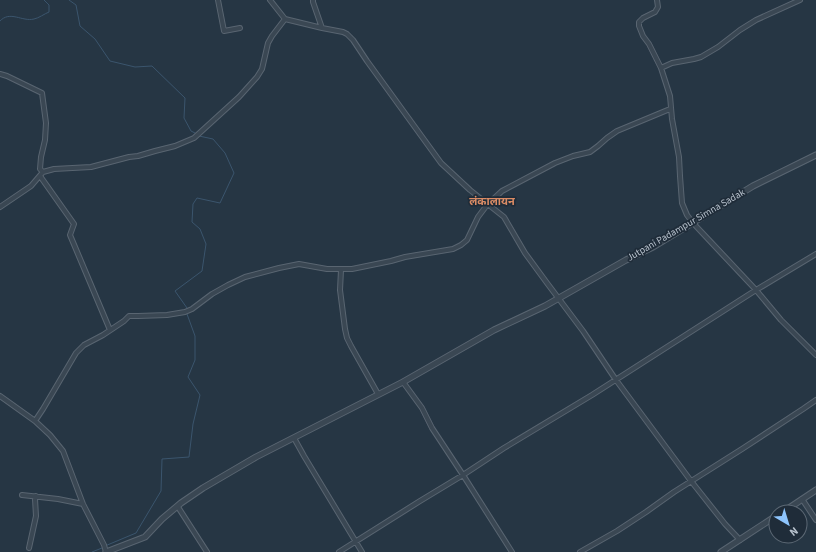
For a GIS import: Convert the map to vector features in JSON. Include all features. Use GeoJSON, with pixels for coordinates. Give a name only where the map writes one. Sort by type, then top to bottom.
{"type":"FeatureCollection","features":[{"type":"Feature","properties":{"kind":"street"},"geometry":{"type":"LineString","coordinates":[[218,0],[224,31],[240,28]]}},
{"type":"Feature","properties":{"kind":"street"},"geometry":{"type":"LineString","coordinates":[[270,0],[285,19],[348,34],[441,163],[470,190],[504,217],[525,253],[583,331],[616,380],[691,481],[725,524],[740,540]]}},
{"type":"Feature","properties":{"kind":"street"},"geometry":{"type":"LineString","coordinates":[[313,0],[312,2],[322,28]]}},
{"type":"Feature","properties":{"kind":"street"},"geometry":{"type":"LineString","coordinates":[[657,0],[658,7],[656,12],[643,18],[639,22],[639,26],[661,68],[670,96],[670,109],[679,157],[682,203],[687,215],[756,290],[781,320],[816,355]]}},
{"type":"Feature","properties":{"kind":"street"},"geometry":{"type":"LineString","coordinates":[[661,68],[701,57],[756,20],[800,0]]}},
{"type":"Feature","properties":{"kind":"street"},"geometry":{"type":"LineString","coordinates":[[0,207],[31,186],[43,172],[54,169],[91,167],[175,146],[194,138],[239,97],[257,77],[262,69],[268,43],[285,19]]}},
{"type":"Feature","properties":{"kind":"street"},"geometry":{"type":"LineString","coordinates":[[0,74],[42,93],[46,123],[45,140],[40,169],[43,172]]}},
{"type":"Feature","properties":{"kind":"street"},"geometry":{"type":"LineString","coordinates":[[35,421],[76,353],[84,345],[124,321],[129,316],[168,315],[185,312],[228,285],[245,278],[279,268],[300,264],[328,269],[352,269],[405,257],[453,249],[467,240],[478,217],[487,204],[502,191],[555,163],[573,156],[590,152],[617,131],[670,109]]}},
{"type":"Feature","properties":{"kind":"street","name":"Jutpani Padampur Simna Sadak"},"geometry":{"type":"LineString","coordinates":[[294,438],[404,382],[494,330],[558,299],[626,260],[653,247],[753,186],[816,155]]}},
{"type":"Feature","properties":{"kind":"street"},"geometry":{"type":"LineString","coordinates":[[40,176],[74,224],[70,235],[110,330]]}},
{"type":"Feature","properties":{"kind":"street"},"geometry":{"type":"LineString","coordinates":[[339,552],[464,475],[504,448],[616,380],[756,290],[816,254]]}},
{"type":"Feature","properties":{"kind":"street"},"geometry":{"type":"LineString","coordinates":[[340,270],[340,290],[347,338],[378,394]]}},
{"type":"Feature","properties":{"kind":"street"},"geometry":{"type":"LineString","coordinates":[[404,382],[422,408],[432,428],[464,475],[512,552]]}},
{"type":"Feature","properties":{"kind":"street"},"geometry":{"type":"LineString","coordinates":[[0,396],[35,421],[50,435],[63,451],[83,504],[104,545],[106,552],[145,537],[162,518],[203,488],[256,456],[294,438],[362,552]]}},
{"type":"Feature","properties":{"kind":"street"},"geometry":{"type":"LineString","coordinates":[[580,552],[640,516],[674,492],[816,400]]}},
{"type":"Feature","properties":{"kind":"street"},"geometry":{"type":"LineString","coordinates":[[794,504],[816,490]]}},
{"type":"Feature","properties":{"kind":"street"},"geometry":{"type":"LineString","coordinates":[[22,495],[58,499],[83,504]]}},
{"type":"Feature","properties":{"kind":"street"},"geometry":{"type":"LineString","coordinates":[[29,548],[36,516],[36,496]]}},
{"type":"Feature","properties":{"kind":"street"},"geometry":{"type":"LineString","coordinates":[[802,499],[816,520]]}},
{"type":"Feature","properties":{"kind":"street"},"geometry":{"type":"LineString","coordinates":[[178,507],[207,552]]}},
{"type":"Feature","properties":{"kind":"street"},"geometry":{"type":"LineString","coordinates":[[721,552],[768,521]]}},
{"type":"Feature","properties":{"kind":"waterway"},"geometry":{"type":"LineString","coordinates":[[0,21],[8,16],[25,19],[40,17],[49,12],[49,5],[44,0]]}},
{"type":"Feature","properties":{"kind":"waterway"},"geometry":{"type":"LineString","coordinates":[[69,0],[76,5],[80,26],[95,39],[110,61],[135,67],[152,66],[185,98],[184,118],[191,131],[195,133]]}},
{"type":"Feature","properties":{"kind":"waterway"},"geometry":{"type":"LineString","coordinates":[[187,308],[175,291],[202,271],[206,244],[200,229],[192,222],[193,204],[197,198],[220,203],[234,173],[225,153],[213,139],[199,136]]}},
{"type":"Feature","properties":{"kind":"waterway"},"geometry":{"type":"LineString","coordinates":[[105,546],[136,533],[161,491],[162,459],[189,457],[193,424],[200,395],[188,377],[195,360],[195,336],[187,314]]}},
{"type":"Feature","properties":{"kind":"waterway"},"geometry":{"type":"LineString","coordinates":[[92,552],[102,548]]}},
{"type":"Feature","properties":{"kind":"district","name":"लंकालायन"},"geometry":{"type":"Point","coordinates":[492,201]}}]}
